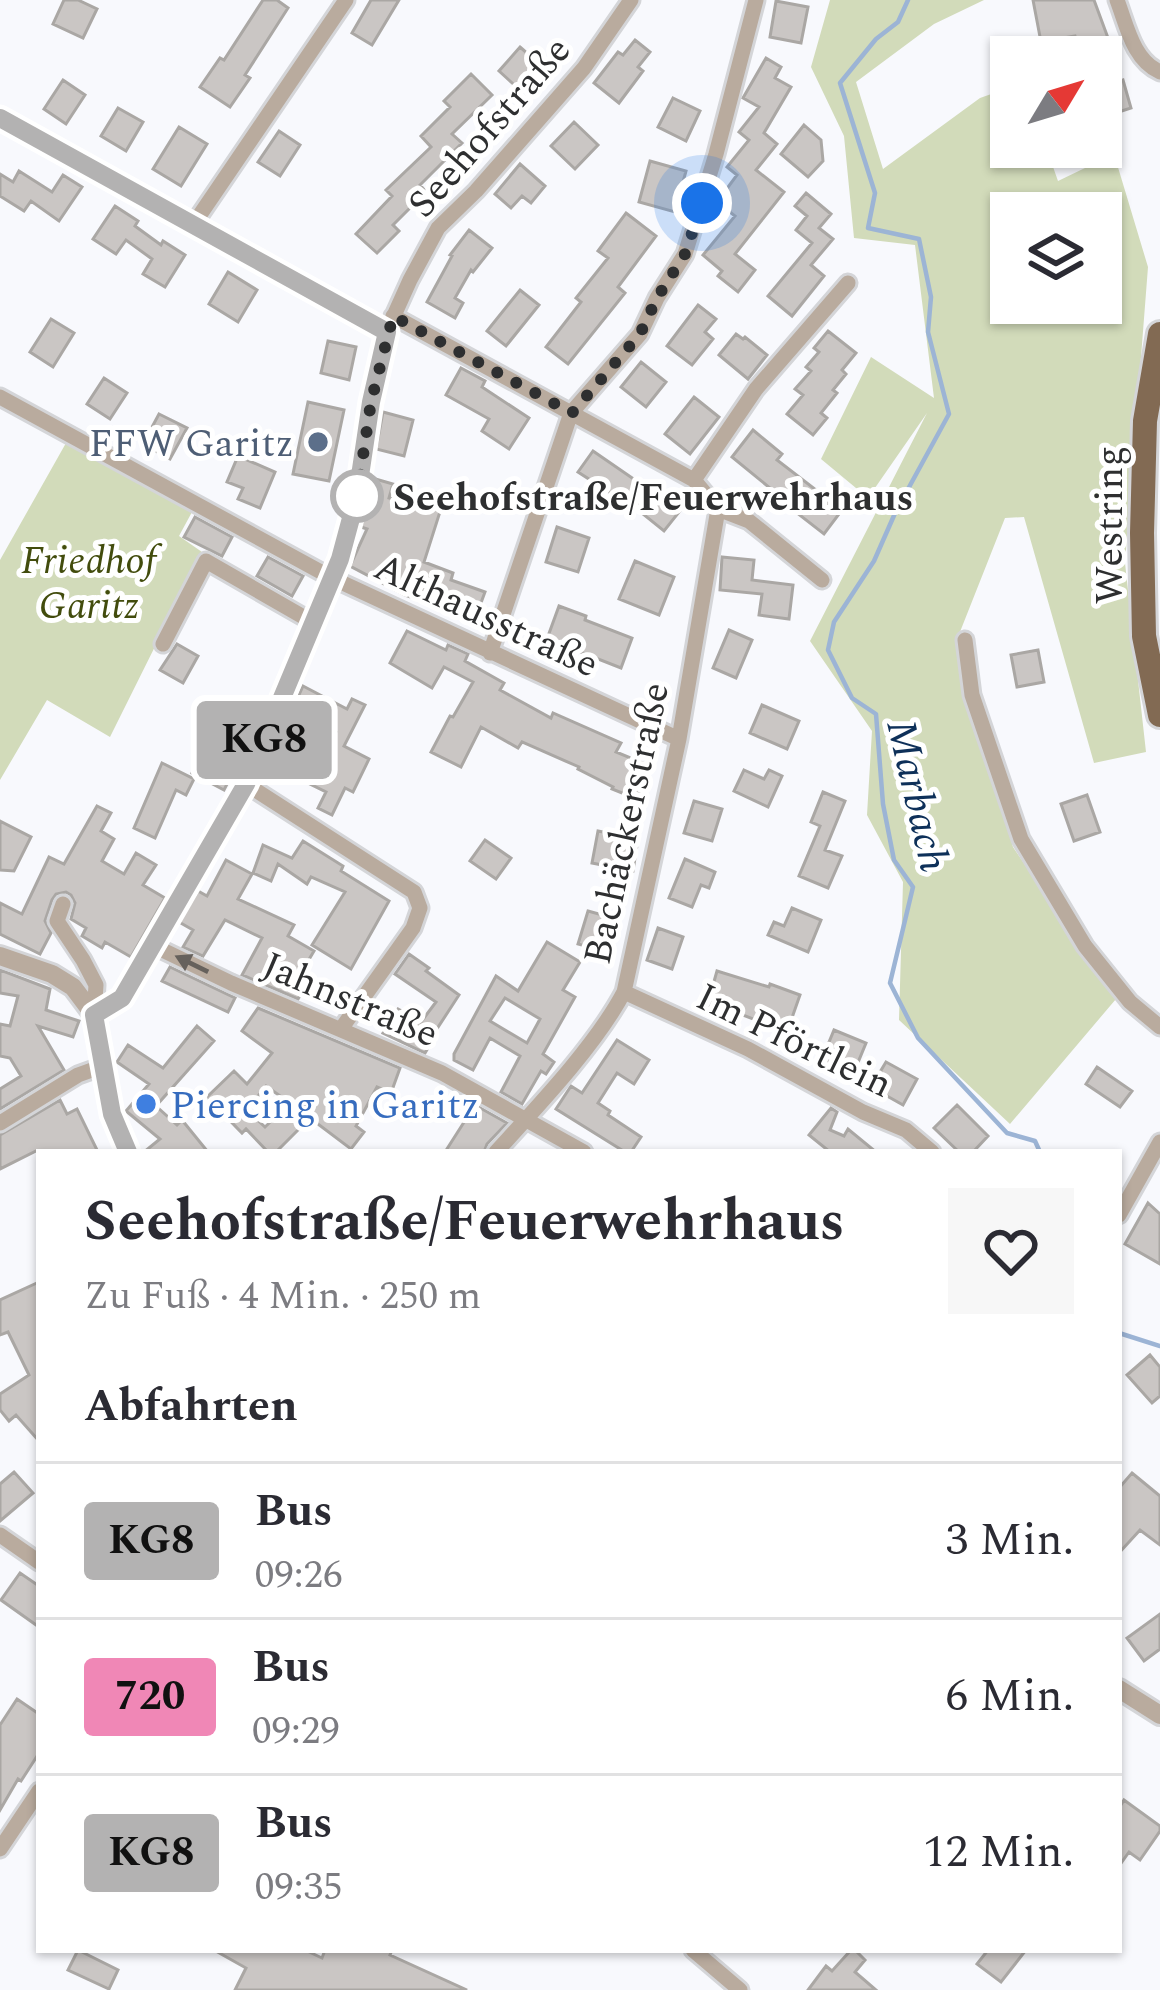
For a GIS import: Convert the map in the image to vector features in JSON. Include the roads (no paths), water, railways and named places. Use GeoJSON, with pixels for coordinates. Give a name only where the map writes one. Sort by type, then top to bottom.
{"type":"FeatureCollection","features":[{"type":"Feature","properties":{"kind":"main road","name":"Westring"},"geometry":{"type":"LineString","coordinates":[[1160,334],[1145,421],[1142,532],[1144,636],[1160,715]]}},
{"type":"Feature","properties":{"kind":"street"},"geometry":{"type":"LineString","coordinates":[[193,225],[346,0]]}},
{"type":"Feature","properties":{"kind":"street","name":"Seehofstraße"},"geometry":{"type":"LineString","coordinates":[[94,1015],[122,998],[246,784],[332,578],[357,496],[371,402],[390,324],[438,228],[584,68],[631,0]]}},
{"type":"Feature","properties":{"kind":"street"},"geometry":{"type":"LineString","coordinates":[[490,653],[572,413],[640,334],[685,254],[756,0]]}},
{"type":"Feature","properties":{"kind":"street"},"geometry":{"type":"LineString","coordinates":[[1117,0],[1140,57],[1160,72]]}},
{"type":"Feature","properties":{"kind":"street"},"geometry":{"type":"LineString","coordinates":[[0,118],[193,225],[572,413],[694,480],[718,509],[748,521],[822,580]]}},
{"type":"Feature","properties":{"kind":"street"},"geometry":{"type":"LineString","coordinates":[[694,480],[755,388],[848,284]]}},
{"type":"Feature","properties":{"kind":"street","name":"Althausstraße"},"geometry":{"type":"LineString","coordinates":[[0,397],[332,578],[679,739]]}},
{"type":"Feature","properties":{"kind":"street","name":"Bachäckerstraße"},"geometry":{"type":"LineString","coordinates":[[499,1149],[624,992],[679,739],[718,509]]}},
{"type":"Feature","properties":{"kind":"street"},"geometry":{"type":"LineString","coordinates":[[164,644],[206,561],[314,622]]}},
{"type":"Feature","properties":{"kind":"street"},"geometry":{"type":"LineString","coordinates":[[965,640],[972,695],[1021,839],[1084,946],[1130,1002],[1160,1027]]}},
{"type":"Feature","properties":{"kind":"street"},"geometry":{"type":"LineString","coordinates":[[246,784],[414,892],[420,908],[413,928],[341,1029]]}},
{"type":"Feature","properties":{"kind":"street"},"geometry":{"type":"LineString","coordinates":[[63,904],[57,921],[96,986],[94,1015],[112,1114],[127,1149]]}},
{"type":"Feature","properties":{"kind":"street","name":"Jahnstraße"},"geometry":{"type":"LineString","coordinates":[[152,945],[442,1073],[579,1149]]}},
{"type":"Feature","properties":{"kind":"street"},"geometry":{"type":"LineString","coordinates":[[0,956],[63,980],[94,1015]]}},
{"type":"Feature","properties":{"kind":"street","name":"Im Pförtlein"},"geometry":{"type":"LineString","coordinates":[[624,992],[906,1130],[928,1149]]}},
{"type":"Feature","properties":{"kind":"street"},"geometry":{"type":"LineString","coordinates":[[0,1123],[78,1075],[103,1066]]}},
{"type":"Feature","properties":{"kind":"street"},"geometry":{"type":"LineString","coordinates":[[1122,1210],[1160,1142]]}},
{"type":"Feature","properties":{"kind":"street"},"geometry":{"type":"LineString","coordinates":[[0,1535],[36,1560]]}},
{"type":"Feature","properties":{"kind":"street"},"geometry":{"type":"LineString","coordinates":[[1122,1691],[1160,1714]]}},
{"type":"Feature","properties":{"kind":"street"},"geometry":{"type":"LineString","coordinates":[[0,1850],[36,1796]]}},
{"type":"Feature","properties":{"kind":"street"},"geometry":{"type":"LineString","coordinates":[[697,1953],[740,1990]]}},
{"type":"Feature","properties":{"kind":"waterway","name":"Marbach"},"geometry":{"type":"LineString","coordinates":[[908,0],[898,22],[876,39],[840,83],[875,193],[868,228],[919,239],[931,297],[928,332],[949,414],[874,561],[834,622],[828,650],[852,698],[876,714],[883,804],[894,860],[913,887],[890,983],[918,1038],[1007,1133],[1035,1141],[1039,1149]]}},
{"type":"Feature","properties":{"kind":"waterway","name":"Marbach"},"geometry":{"type":"LineString","coordinates":[[1122,1334],[1160,1346]]}},
{"type":"Feature","properties":{"kind":"place","name":"FFW Garitz"},"geometry":{"type":"Point","coordinates":[318,442]}},
{"type":"Feature","properties":{"kind":"place","name":"Seehofstraße/Feuerwehrhaus"},"geometry":{"type":"Point","coordinates":[357,496]}},
{"type":"Feature","properties":{"kind":"place","name":"Piercing in Garitz"},"geometry":{"type":"Point","coordinates":[146,1104]}},
{"type":"Feature","properties":{"kind":"park label","name":"Friedhof Garitz"},"geometry":{"type":"Point","coordinates":[89,582]}}]}
